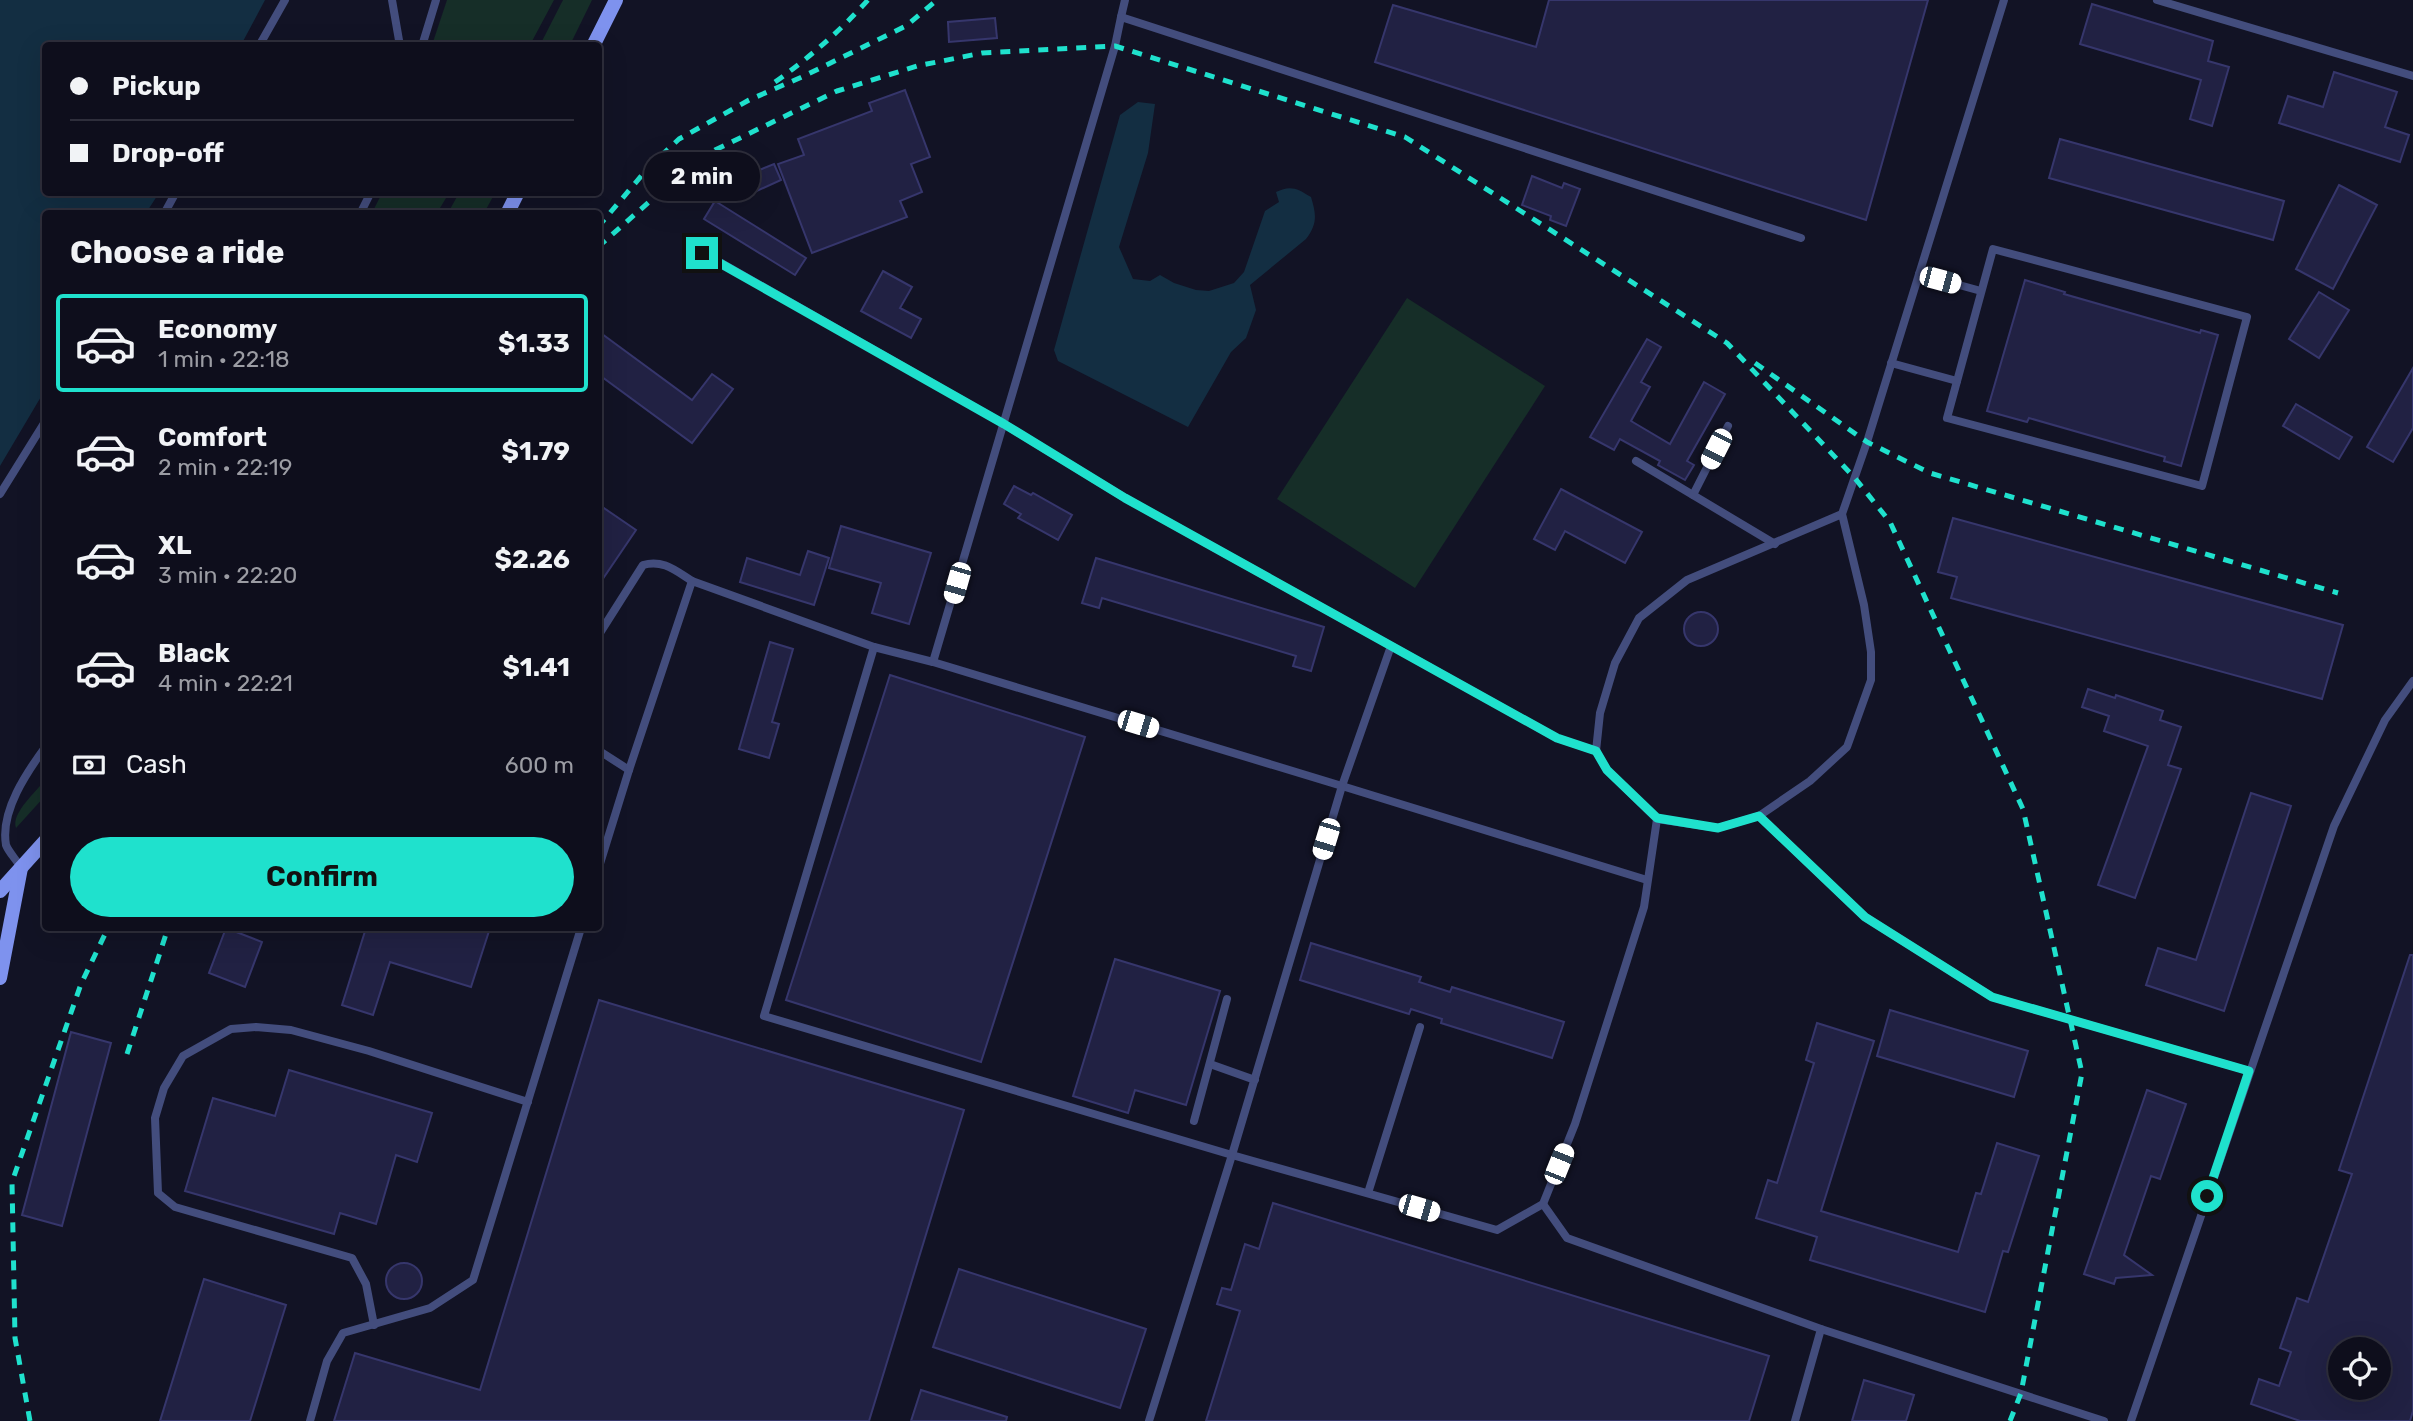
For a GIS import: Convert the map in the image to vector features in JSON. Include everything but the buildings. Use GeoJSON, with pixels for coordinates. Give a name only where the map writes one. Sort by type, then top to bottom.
{"type":"FeatureCollection","features":[{"type":"Feature","properties":{"kind":"main road"},"geometry":{"type":"LineString","coordinates":[[595,42],[616,0]]}},
{"type":"Feature","properties":{"kind":"main road"},"geometry":{"type":"LineString","coordinates":[[0,891],[42,845]]}},
{"type":"Feature","properties":{"kind":"main road"},"geometry":{"type":"LineString","coordinates":[[0,978],[22,868]]}},
{"type":"Feature","properties":{"kind":"lane"},"geometry":{"type":"LineString","coordinates":[[261,42],[285,0]]}},
{"type":"Feature","properties":{"kind":"lane"},"geometry":{"type":"LineString","coordinates":[[392,0],[399,42]]}},
{"type":"Feature","properties":{"kind":"lane"},"geometry":{"type":"LineString","coordinates":[[423,42],[436,0]]}},
{"type":"Feature","properties":{"kind":"lane"},"geometry":{"type":"LineString","coordinates":[[933,662],[1111,59],[1125,0]]}},
{"type":"Feature","properties":{"kind":"lane"},"geometry":{"type":"LineString","coordinates":[[1842,513],[1687,580],[1639,618],[1615,663],[1600,713],[1596,751],[1607,770],[1657,818],[1718,828],[1759,816],[1810,781],[1847,747],[1871,680],[1871,652],[1864,605],[1842,513],[2004,0]]}},
{"type":"Feature","properties":{"kind":"lane"},"geometry":{"type":"LineString","coordinates":[[2157,0],[2413,76]]}},
{"type":"Feature","properties":{"kind":"lane"},"geometry":{"type":"LineString","coordinates":[[1121,17],[1801,238]]}},
{"type":"Feature","properties":{"kind":"lane"},"geometry":{"type":"LineString","coordinates":[[1993,249],[2247,317],[2202,486],[1947,418],[1957,381],[1993,249]]}},
{"type":"Feature","properties":{"kind":"lane"},"geometry":{"type":"LineString","coordinates":[[702,253],[1004,424],[1125,498],[1557,738],[1596,751]]}},
{"type":"Feature","properties":{"kind":"lane"},"geometry":{"type":"LineString","coordinates":[[1919,274],[1981,291]]}},
{"type":"Feature","properties":{"kind":"lane"},"geometry":{"type":"LineString","coordinates":[[1891,363],[1957,381]]}},
{"type":"Feature","properties":{"kind":"lane"},"geometry":{"type":"LineString","coordinates":[[0,494],[42,426]]}},
{"type":"Feature","properties":{"kind":"lane"},"geometry":{"type":"LineString","coordinates":[[1693,495],[1728,426]]}},
{"type":"Feature","properties":{"kind":"lane"},"geometry":{"type":"LineString","coordinates":[[1636,461],[1775,544]]}},
{"type":"Feature","properties":{"kind":"lane"},"geometry":{"type":"LineString","coordinates":[[602,630],[643,565],[657,562],[670,566],[692,581],[874,647],[933,662],[1647,880]]}},
{"type":"Feature","properties":{"kind":"lane"},"geometry":{"type":"LineString","coordinates":[[602,857],[692,581]]}},
{"type":"Feature","properties":{"kind":"lane"},"geometry":{"type":"LineString","coordinates":[[1149,1421],[1255,1080],[1342,786],[1391,646]]}},
{"type":"Feature","properties":{"kind":"lane"},"geometry":{"type":"LineString","coordinates":[[874,647],[764,1016],[1232,1155],[1497,1230],[1543,1204],[1575,1124],[1644,907],[1657,818]]}},
{"type":"Feature","properties":{"kind":"lane"},"geometry":{"type":"LineString","coordinates":[[2131,1421],[2334,826],[2385,720],[2413,681]]}},
{"type":"Feature","properties":{"kind":"lane"},"geometry":{"type":"LineString","coordinates":[[22,868],[6,845],[2,827],[8,804],[42,752]]}},
{"type":"Feature","properties":{"kind":"lane"},"geometry":{"type":"LineString","coordinates":[[602,753],[629,770]]}},
{"type":"Feature","properties":{"kind":"lane"},"geometry":{"type":"LineString","coordinates":[[1759,816],[1865,917],[1992,997],[2249,1071]]}},
{"type":"Feature","properties":{"kind":"lane"},"geometry":{"type":"LineString","coordinates":[[310,1421],[327,1361],[343,1333],[430,1308],[473,1280],[580,931]]}},
{"type":"Feature","properties":{"kind":"lane"},"geometry":{"type":"LineString","coordinates":[[1194,1121],[1227,999]]}},
{"type":"Feature","properties":{"kind":"lane"},"geometry":{"type":"LineString","coordinates":[[373,1325],[366,1284],[352,1258],[175,1207],[158,1194],[155,1118],[164,1088],[183,1056],[231,1029],[256,1027],[291,1030],[369,1051],[528,1102]]}},
{"type":"Feature","properties":{"kind":"lane"},"geometry":{"type":"LineString","coordinates":[[1368,1194],[1420,1027]]}},
{"type":"Feature","properties":{"kind":"lane"},"geometry":{"type":"LineString","coordinates":[[1210,1064],[1255,1080]]}},
{"type":"Feature","properties":{"kind":"lane"},"geometry":{"type":"LineString","coordinates":[[1543,1204],[1567,1238],[1821,1329],[2104,1421]]}},
{"type":"Feature","properties":{"kind":"lane"},"geometry":{"type":"LineString","coordinates":[[1795,1421],[1821,1329]]}},
{"type":"Feature","properties":{"kind":"green space"},"geometry":{"type":"Polygon","coordinates":[[[447,0],[554,0],[532,42],[433,42],[447,0]]]}},
{"type":"Feature","properties":{"kind":"green space"},"geometry":{"type":"Polygon","coordinates":[[[563,0],[592,0],[571,42],[542,42],[563,0]]]}},
{"type":"Feature","properties":{"kind":"green space"},"geometry":{"type":"Polygon","coordinates":[[[380,196],[447,196],[439,210],[373,210],[380,196]]]}},
{"type":"Feature","properties":{"kind":"green space"},"geometry":{"type":"Polygon","coordinates":[[[457,196],[493,196],[486,210],[450,210],[457,196]]]}},
{"type":"Feature","properties":{"kind":"green space"},"geometry":{"type":"Polygon","coordinates":[[[1407,298],[1545,386],[1415,588],[1277,499],[1407,298]]]}},
{"type":"Feature","properties":{"kind":"green space"},"geometry":{"type":"Polygon","coordinates":[[[42,783],[42,799],[16,828],[17,816],[42,783]]]}},
{"type":"Feature","properties":{"kind":"water"},"geometry":{"type":"Polygon","coordinates":[[[0,0],[265,0],[243,42],[42,42],[42,196],[157,196],[148,210],[42,210],[42,395],[0,466],[0,0]]]}},
{"type":"Feature","properties":{"kind":"water"},"geometry":{"type":"Polygon","coordinates":[[[1138,102],[1155,104],[1148,153],[1119,247],[1133,279],[1150,281],[1160,275],[1174,283],[1209,291],[1234,283],[1244,272],[1265,211],[1279,202],[1276,192],[1290,188],[1297,190],[1311,197],[1314,208],[1314,223],[1306,239],[1250,285],[1256,310],[1246,338],[1231,352],[1188,427],[1058,361],[1054,350],[1120,115],[1138,102]]]}},
{"type":"Feature","properties":{"kind":"railway"},"geometry":{"type":"LineString","coordinates":[[775,82],[824,44],[868,0]]}},
{"type":"Feature","properties":{"kind":"railway"},"geometry":{"type":"LineString","coordinates":[[602,222],[648,168],[679,139],[749,100],[906,26],[937,0]]}},
{"type":"Feature","properties":{"kind":"railway"},"geometry":{"type":"LineString","coordinates":[[602,243],[715,150],[837,91],[917,66],[982,53],[1115,46],[1405,137],[1727,343],[1854,477],[1890,522],[2023,809],[2082,1073],[2021,1393],[2010,1421]]}},
{"type":"Feature","properties":{"kind":"railway"},"geometry":{"type":"LineString","coordinates":[[1755,363],[1867,442],[1930,473],[2338,593]]}},
{"type":"Feature","properties":{"kind":"railway"},"geometry":{"type":"LineString","coordinates":[[30,1421],[15,1338],[12,1182],[81,984],[107,931]]}},
{"type":"Feature","properties":{"kind":"railway"},"geometry":{"type":"LineString","coordinates":[[127,1054],[167,931]]}},
{"type":"Feature","properties":{"kind":"route"},"geometry":{"type":"LineString","coordinates":[[702,253],[1004,424],[1150,512],[1557,738],[1596,751],[1607,770],[1657,818],[1718,828],[1759,816],[1865,917],[1992,997],[2249,1071],[2207,1196]]}}]}
